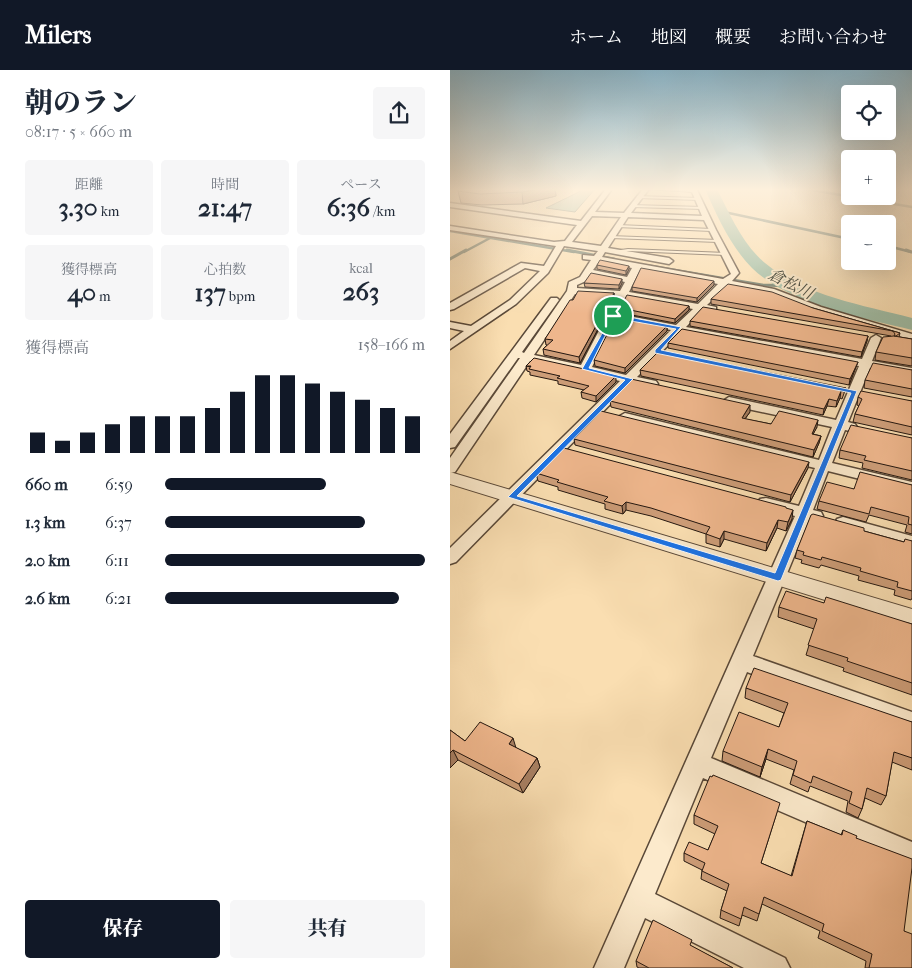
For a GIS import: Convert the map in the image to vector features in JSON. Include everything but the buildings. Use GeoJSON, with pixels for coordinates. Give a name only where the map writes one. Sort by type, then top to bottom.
{"type":"FeatureCollection","features":[{"type":"Feature","properties":{"kind":"street"},"geometry":{"type":"LineString","coordinates":[[470,231],[591,247],[680,263]]}},
{"type":"Feature","properties":{"kind":"street"},"geometry":{"type":"LineString","coordinates":[[450,346],[456,337],[513,302],[545,271],[567,231]]}},
{"type":"Feature","properties":{"kind":"street"},"geometry":{"type":"LineString","coordinates":[[450,325],[470,329],[507,300],[541,268],[573,231]]}},
{"type":"Feature","properties":{"kind":"street"},"geometry":{"type":"LineString","coordinates":[[564,282],[575,271],[591,247],[606,231]]}},
{"type":"Feature","properties":{"kind":"street"},"geometry":{"type":"LineString","coordinates":[[450,469],[572,291],[572,284],[585,275],[615,231]]}},
{"type":"Feature","properties":{"kind":"street"},"geometry":{"type":"LineString","coordinates":[[712,231],[726,254],[729,276]]}},
{"type":"Feature","properties":{"kind":"street"},"geometry":{"type":"LineString","coordinates":[[584,257],[637,267],[729,276],[817,309],[912,336]]}},
{"type":"Feature","properties":{"kind":"street"},"geometry":{"type":"LineString","coordinates":[[450,307],[524,265],[541,268]]}},
{"type":"Feature","properties":{"kind":"street"},"geometry":{"type":"LineString","coordinates":[[585,369],[637,267]]}},
{"type":"Feature","properties":{"kind":"street"},"geometry":{"type":"LineString","coordinates":[[564,282],[585,275],[630,280]]}},
{"type":"Feature","properties":{"kind":"street"},"geometry":{"type":"LineString","coordinates":[[450,558],[598,410],[661,352],[680,328],[729,276]]}},
{"type":"Feature","properties":{"kind":"street"},"geometry":{"type":"LineString","coordinates":[[450,444],[560,291],[624,294],[720,311]]}},
{"type":"Feature","properties":{"kind":"street"},"geometry":{"type":"LineString","coordinates":[[613,316],[912,372]]}},
{"type":"Feature","properties":{"kind":"street"},"geometry":{"type":"LineString","coordinates":[[609,968],[778,578],[824,465],[849,427],[854,391],[866,363],[871,337],[912,344]]}},
{"type":"Feature","properties":{"kind":"street"},"geometry":{"type":"LineString","coordinates":[[515,354],[668,387]]}},
{"type":"Feature","properties":{"kind":"street"},"geometry":{"type":"LineString","coordinates":[[716,398],[849,427]]}},
{"type":"Feature","properties":{"kind":"street"},"geometry":{"type":"LineString","coordinates":[[598,410],[912,486]]}},
{"type":"Feature","properties":{"kind":"street"},"geometry":{"type":"LineString","coordinates":[[561,448],[580,453]]}},
{"type":"Feature","properties":{"kind":"street"},"geometry":{"type":"LineString","coordinates":[[450,478],[912,618]]}},
{"type":"Feature","properties":{"kind":"street"},"geometry":{"type":"LineString","coordinates":[[748,498],[912,542]]}},
{"type":"Feature","properties":{"kind":"street"},"geometry":{"type":"LineString","coordinates":[[742,661],[912,722]]}},
{"type":"Feature","properties":{"kind":"street"},"geometry":{"type":"LineString","coordinates":[[697,764],[912,855]]}},
{"type":"Feature","properties":{"kind":"street"},"geometry":{"type":"LineString","coordinates":[[638,900],[775,968]]}},
{"type":"Feature","properties":{"kind":"lane"},"geometry":{"type":"LineString","coordinates":[[611,237],[718,241]]}},
{"type":"Feature","properties":{"kind":"lane"},"geometry":{"type":"LineString","coordinates":[[616,251],[726,254]]}},
{"type":"Feature","properties":{"kind":"waterway"},"geometry":{"type":"LineString","coordinates":[[450,231],[490,238]]}},
{"type":"Feature","properties":{"kind":"waterway","name":"倉松川"},"geometry":{"type":"LineString","coordinates":[[733,231],[746,251],[759,266],[793,287],[832,302],[912,324]]}},
{"type":"Feature","properties":{"kind":"waterway"},"geometry":{"type":"LineString","coordinates":[[812,231],[841,237]]}},
{"type":"Feature","properties":{"kind":"waterway"},"geometry":{"type":"LineString","coordinates":[[464,252],[490,238]]}},
{"type":"Feature","properties":{"kind":"waterway"},"geometry":{"type":"LineString","coordinates":[[490,238],[574,252]]}},
{"type":"Feature","properties":{"kind":"waterway"},"geometry":{"type":"LineString","coordinates":[[896,248],[911,252]]}},
{"type":"Feature","properties":{"kind":"waterway"},"geometry":{"type":"LineString","coordinates":[[450,259],[466,250]]}},
{"type":"Feature","properties":{"kind":"waterway"},"geometry":{"type":"LineString","coordinates":[[567,250],[614,259]]}},
{"type":"Feature","properties":{"kind":"waterway"},"geometry":{"type":"LineString","coordinates":[[906,250],[912,252]]}},
{"type":"Feature","properties":{"kind":"waterway"},"geometry":{"type":"LineString","coordinates":[[650,266],[762,285],[792,286]]}},
{"type":"Feature","properties":{"kind":"route"},"geometry":{"type":"LineString","coordinates":[[613,316],[680,328],[657,351],[854,391],[778,578],[512,497],[630,379],[585,369],[613,316]]}}]}
